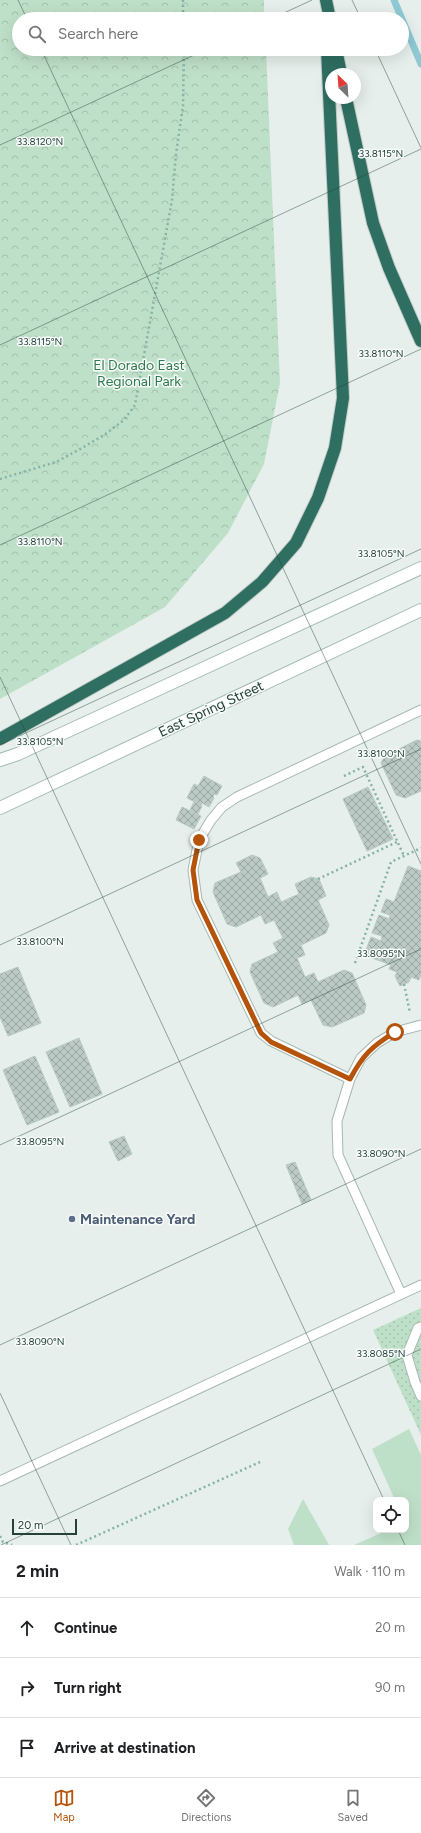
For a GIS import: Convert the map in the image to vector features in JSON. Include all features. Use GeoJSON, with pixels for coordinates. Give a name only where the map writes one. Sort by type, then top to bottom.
{"type":"FeatureCollection","features":[{"type":"Feature","properties":{"kind":"highway"},"geometry":{"type":"LineString","coordinates":[[325,0],[326,12]]}},
{"type":"Feature","properties":{"kind":"highway"},"geometry":{"type":"LineString","coordinates":[[325,0],[328,12]]}},
{"type":"Feature","properties":{"kind":"highway"},"geometry":{"type":"LineString","coordinates":[[0,739],[225,613],[262,582],[296,543],[318,498],[334,448],[343,398],[327,56]]}},
{"type":"Feature","properties":{"kind":"highway"},"geometry":{"type":"LineString","coordinates":[[337,56],[340,68]]}},
{"type":"Feature","properties":{"kind":"highway"},"geometry":{"type":"LineString","coordinates":[[347,104],[373,224],[389,268],[421,341]]}},
{"type":"Feature","properties":{"kind":"main road"},"geometry":{"type":"LineString","coordinates":[[0,760],[18,754],[421,568]]}},
{"type":"Feature","properties":{"kind":"main road","name":"East Spring Street"},"geometry":{"type":"LineString","coordinates":[[0,808],[421,610]]}},
{"type":"Feature","properties":{"kind":"lane"},"geometry":{"type":"LineString","coordinates":[[350,1079],[271,1042],[261,1033],[197,900],[193,870],[199,840],[222,807],[237,797],[421,710]]}},
{"type":"Feature","properties":{"kind":"lane"},"geometry":{"type":"LineString","coordinates":[[401,1294],[338,1155],[337,1121],[350,1079],[361,1058],[376,1043],[395,1032],[417,1026]]}},
{"type":"Feature","properties":{"kind":"lane"},"geometry":{"type":"LineString","coordinates":[[0,1480],[421,1285]]}},
{"type":"Feature","properties":{"kind":"lane"},"geometry":{"type":"LineString","coordinates":[[421,1327],[418,1328],[408,1355],[415,1382],[421,1396]]}},
{"type":"Feature","properties":{"kind":"path"},"geometry":{"type":"LineString","coordinates":[[183,0],[183,12]]}},
{"type":"Feature","properties":{"kind":"path"},"geometry":{"type":"LineString","coordinates":[[0,479],[56,462],[82,448],[104,435],[124,420],[135,405],[172,200],[176,154],[183,106],[184,56]]}},
{"type":"Feature","properties":{"kind":"path"},"geometry":{"type":"LineString","coordinates":[[344,776],[363,767],[404,856]]}},
{"type":"Feature","properties":{"kind":"path"},"geometry":{"type":"LineString","coordinates":[[318,879],[397,842]]}},
{"type":"Feature","properties":{"kind":"path"},"geometry":{"type":"LineString","coordinates":[[355,962],[392,862],[421,848]]}},
{"type":"Feature","properties":{"kind":"path"},"geometry":{"type":"LineString","coordinates":[[404,984],[417,1026]]}},
{"type":"Feature","properties":{"kind":"path"},"geometry":{"type":"LineString","coordinates":[[76,1545],[260,1462]]}},
{"type":"Feature","properties":{"kind":"path"},"geometry":{"type":"LineString","coordinates":[[0,1536],[3,1542],[12,1545]]}},
{"type":"Feature","properties":{"kind":"green space","name":"El Dorado East Regional Park"},"geometry":{"type":"Polygon","coordinates":[[[0,0],[264,0],[264,12],[12,12],[12,56],[266,56],[280,383],[264,464],[228,533],[165,607],[0,699],[0,0]]]}},
{"type":"Feature","properties":{"kind":"green space"},"geometry":{"type":"Polygon","coordinates":[[[421,1308],[421,1435],[373,1330],[421,1308]]]}},
{"type":"Feature","properties":{"kind":"green space"},"geometry":{"type":"Polygon","coordinates":[[[409,1429],[421,1455],[421,1545],[354,1545],[381,1533],[409,1533],[409,1497],[394,1497],[372,1449],[409,1429]]]}},
{"type":"Feature","properties":{"kind":"green space"},"geometry":{"type":"Polygon","coordinates":[[[303,1499],[329,1545],[294,1545],[288,1529],[303,1499]]]}},
{"type":"Feature","properties":{"kind":"building"},"geometry":{"type":"Polygon","coordinates":[[[417,740],[421,741],[421,791],[405,798],[396,795],[381,763],[385,756],[417,740]]]}},
{"type":"Feature","properties":{"kind":"building"},"geometry":{"type":"Polygon","coordinates":[[[204,776],[222,786],[217,795],[214,794],[214,798],[209,807],[187,798],[194,784],[198,786],[204,776]]]}},
{"type":"Feature","properties":{"kind":"building"},"geometry":{"type":"Polygon","coordinates":[[[368,787],[393,839],[367,851],[343,799],[368,787]]]}},
{"type":"Feature","properties":{"kind":"building"},"geometry":{"type":"Polygon","coordinates":[[[194,802],[202,806],[198,814],[190,810],[194,802]]]}},
{"type":"Feature","properties":{"kind":"building"},"geometry":{"type":"Polygon","coordinates":[[[182,807],[201,816],[194,829],[176,820],[182,807]]]}},
{"type":"Feature","properties":{"kind":"building"},"geometry":{"type":"Polygon","coordinates":[[[252,855],[260,858],[268,874],[260,878],[268,897],[277,892],[281,902],[299,894],[295,884],[311,877],[319,879],[326,896],[318,900],[329,925],[326,933],[301,945],[305,955],[297,958],[305,977],[314,973],[318,982],[344,970],[352,973],[366,1005],[364,1013],[332,1027],[323,1025],[311,1000],[302,1004],[298,995],[273,1007],[264,1003],[250,972],[252,964],[278,952],[273,943],[283,938],[274,920],[265,924],[261,915],[236,927],[227,924],[213,892],[215,883],[241,872],[236,863],[252,855]]]}},
{"type":"Feature","properties":{"kind":"building"},"geometry":{"type":"Polygon","coordinates":[[[408,866],[421,871],[421,974],[419,980],[411,977],[409,982],[400,986],[395,976],[397,972],[389,969],[391,965],[364,955],[371,937],[381,941],[382,936],[372,933],[379,915],[389,919],[390,915],[381,912],[386,899],[394,902],[408,866]]]}},
{"type":"Feature","properties":{"kind":"building"},"geometry":{"type":"Polygon","coordinates":[[[18,967],[41,1023],[8,1036],[0,1017],[0,974],[18,967]]]}},
{"type":"Feature","properties":{"kind":"building"},"geometry":{"type":"Polygon","coordinates":[[[79,1038],[102,1094],[70,1107],[46,1052],[79,1038]]]}},
{"type":"Feature","properties":{"kind":"building"},"geometry":{"type":"Polygon","coordinates":[[[35,1056],[59,1112],[27,1125],[3,1070],[35,1056]]]}},
{"type":"Feature","properties":{"kind":"building"},"geometry":{"type":"Polygon","coordinates":[[[124,1136],[132,1154],[118,1161],[109,1142],[124,1136]]]}},
{"type":"Feature","properties":{"kind":"building"},"geometry":{"type":"Polygon","coordinates":[[[295,1162],[311,1200],[302,1204],[286,1165],[295,1162]]]}},
{"type":"Feature","properties":{"kind":"waterway"},"geometry":{"type":"LineString","coordinates":[[394,0],[399,12]]}},
{"type":"Feature","properties":{"kind":"waterway"},"geometry":{"type":"LineString","coordinates":[[409,36],[421,64]]}},
{"type":"Feature","properties":{"kind":"place","name":"Maintenance Yard"},"geometry":{"type":"Point","coordinates":[72,1219]}},
{"type":"Feature","properties":{"kind":"route"},"geometry":{"type":"LineString","coordinates":[[199,840],[193,870],[197,900],[255,1025],[265,1037],[271,1042],[350,1079],[361,1058],[376,1043],[395,1032]]}}]}
